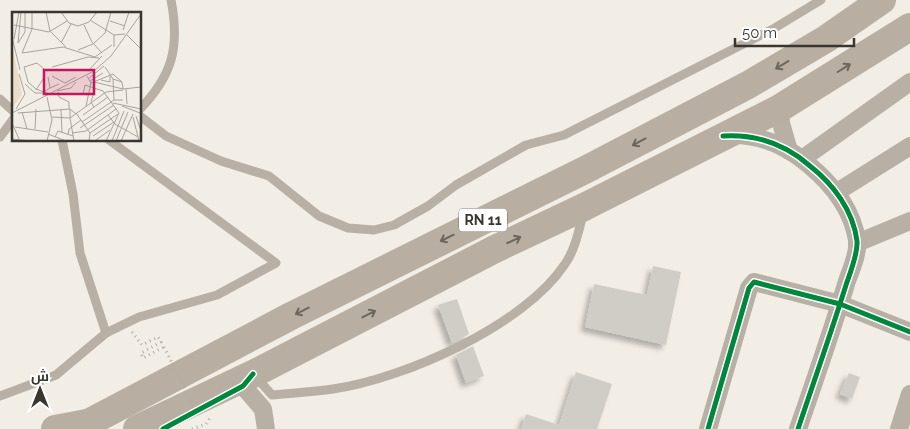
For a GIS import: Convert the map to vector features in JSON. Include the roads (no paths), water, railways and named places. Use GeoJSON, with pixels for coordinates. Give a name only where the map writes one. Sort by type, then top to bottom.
{"type":"FeatureCollection","features":[{"type":"Feature","properties":{"kind":"highway","name":"RN 11"},"geometry":{"type":"LineString","coordinates":[[85,425],[291,316],[587,169],[748,85],[826,39],[882,0]]}},
{"type":"Feature","properties":{"kind":"highway","name":"RN 11"},"geometry":{"type":"LineString","coordinates":[[137,429],[248,380],[495,249],[584,207],[780,108],[910,27]]}},
{"type":"Feature","properties":{"kind":"highway"},"geometry":{"type":"LineString","coordinates":[[55,429],[85,425]]}},
{"type":"Feature","properties":{"kind":"street"},"geometry":{"type":"LineString","coordinates":[[795,155],[910,82]]}},
{"type":"Feature","properties":{"kind":"street"},"geometry":{"type":"LineString","coordinates":[[780,108],[781,123],[795,155]]}},
{"type":"Feature","properties":{"kind":"street"},"geometry":{"type":"LineString","coordinates":[[723,136],[757,138],[795,155],[827,180],[837,192],[852,222],[857,242],[840,304],[798,429]]}},
{"type":"Feature","properties":{"kind":"street"},"geometry":{"type":"LineString","coordinates":[[837,192],[910,146]]}},
{"type":"Feature","properties":{"kind":"street"},"geometry":{"type":"LineString","coordinates":[[857,242],[908,224]]}},
{"type":"Feature","properties":{"kind":"street"},"geometry":{"type":"LineString","coordinates":[[708,429],[749,288],[754,282],[840,304],[910,332]]}},
{"type":"Feature","properties":{"kind":"street"},"geometry":{"type":"LineString","coordinates":[[163,429],[248,380],[263,409],[266,429]]}},
{"type":"Feature","properties":{"kind":"street"},"geometry":{"type":"LineString","coordinates":[[899,429],[910,394]]}},
{"type":"Feature","properties":{"kind":"lane"},"geometry":{"type":"LineString","coordinates":[[141,108],[158,90],[172,62],[176,31],[171,0]]}},
{"type":"Feature","properties":{"kind":"lane"},"geometry":{"type":"LineString","coordinates":[[141,117],[166,136],[221,161],[269,176],[319,216],[348,228],[374,230],[394,225],[428,206],[456,185],[526,145],[564,135],[773,29],[821,0]]}},
{"type":"Feature","properties":{"kind":"lane"},"geometry":{"type":"LineString","coordinates":[[0,99],[12,110]]}},
{"type":"Feature","properties":{"kind":"lane"},"geometry":{"type":"LineString","coordinates":[[0,137],[12,121]]}},
{"type":"Feature","properties":{"kind":"lane"},"geometry":{"type":"LineString","coordinates":[[62,141],[73,194],[80,253],[106,333]]}},
{"type":"Feature","properties":{"kind":"lane"},"geometry":{"type":"LineString","coordinates":[[0,396],[56,375],[106,333],[139,317],[216,295],[276,263],[110,141]]}},
{"type":"Feature","properties":{"kind":"lane"},"geometry":{"type":"LineString","coordinates":[[248,380],[272,395],[333,389],[391,375],[480,337],[544,290],[566,263],[578,232],[584,207]]}}]}
